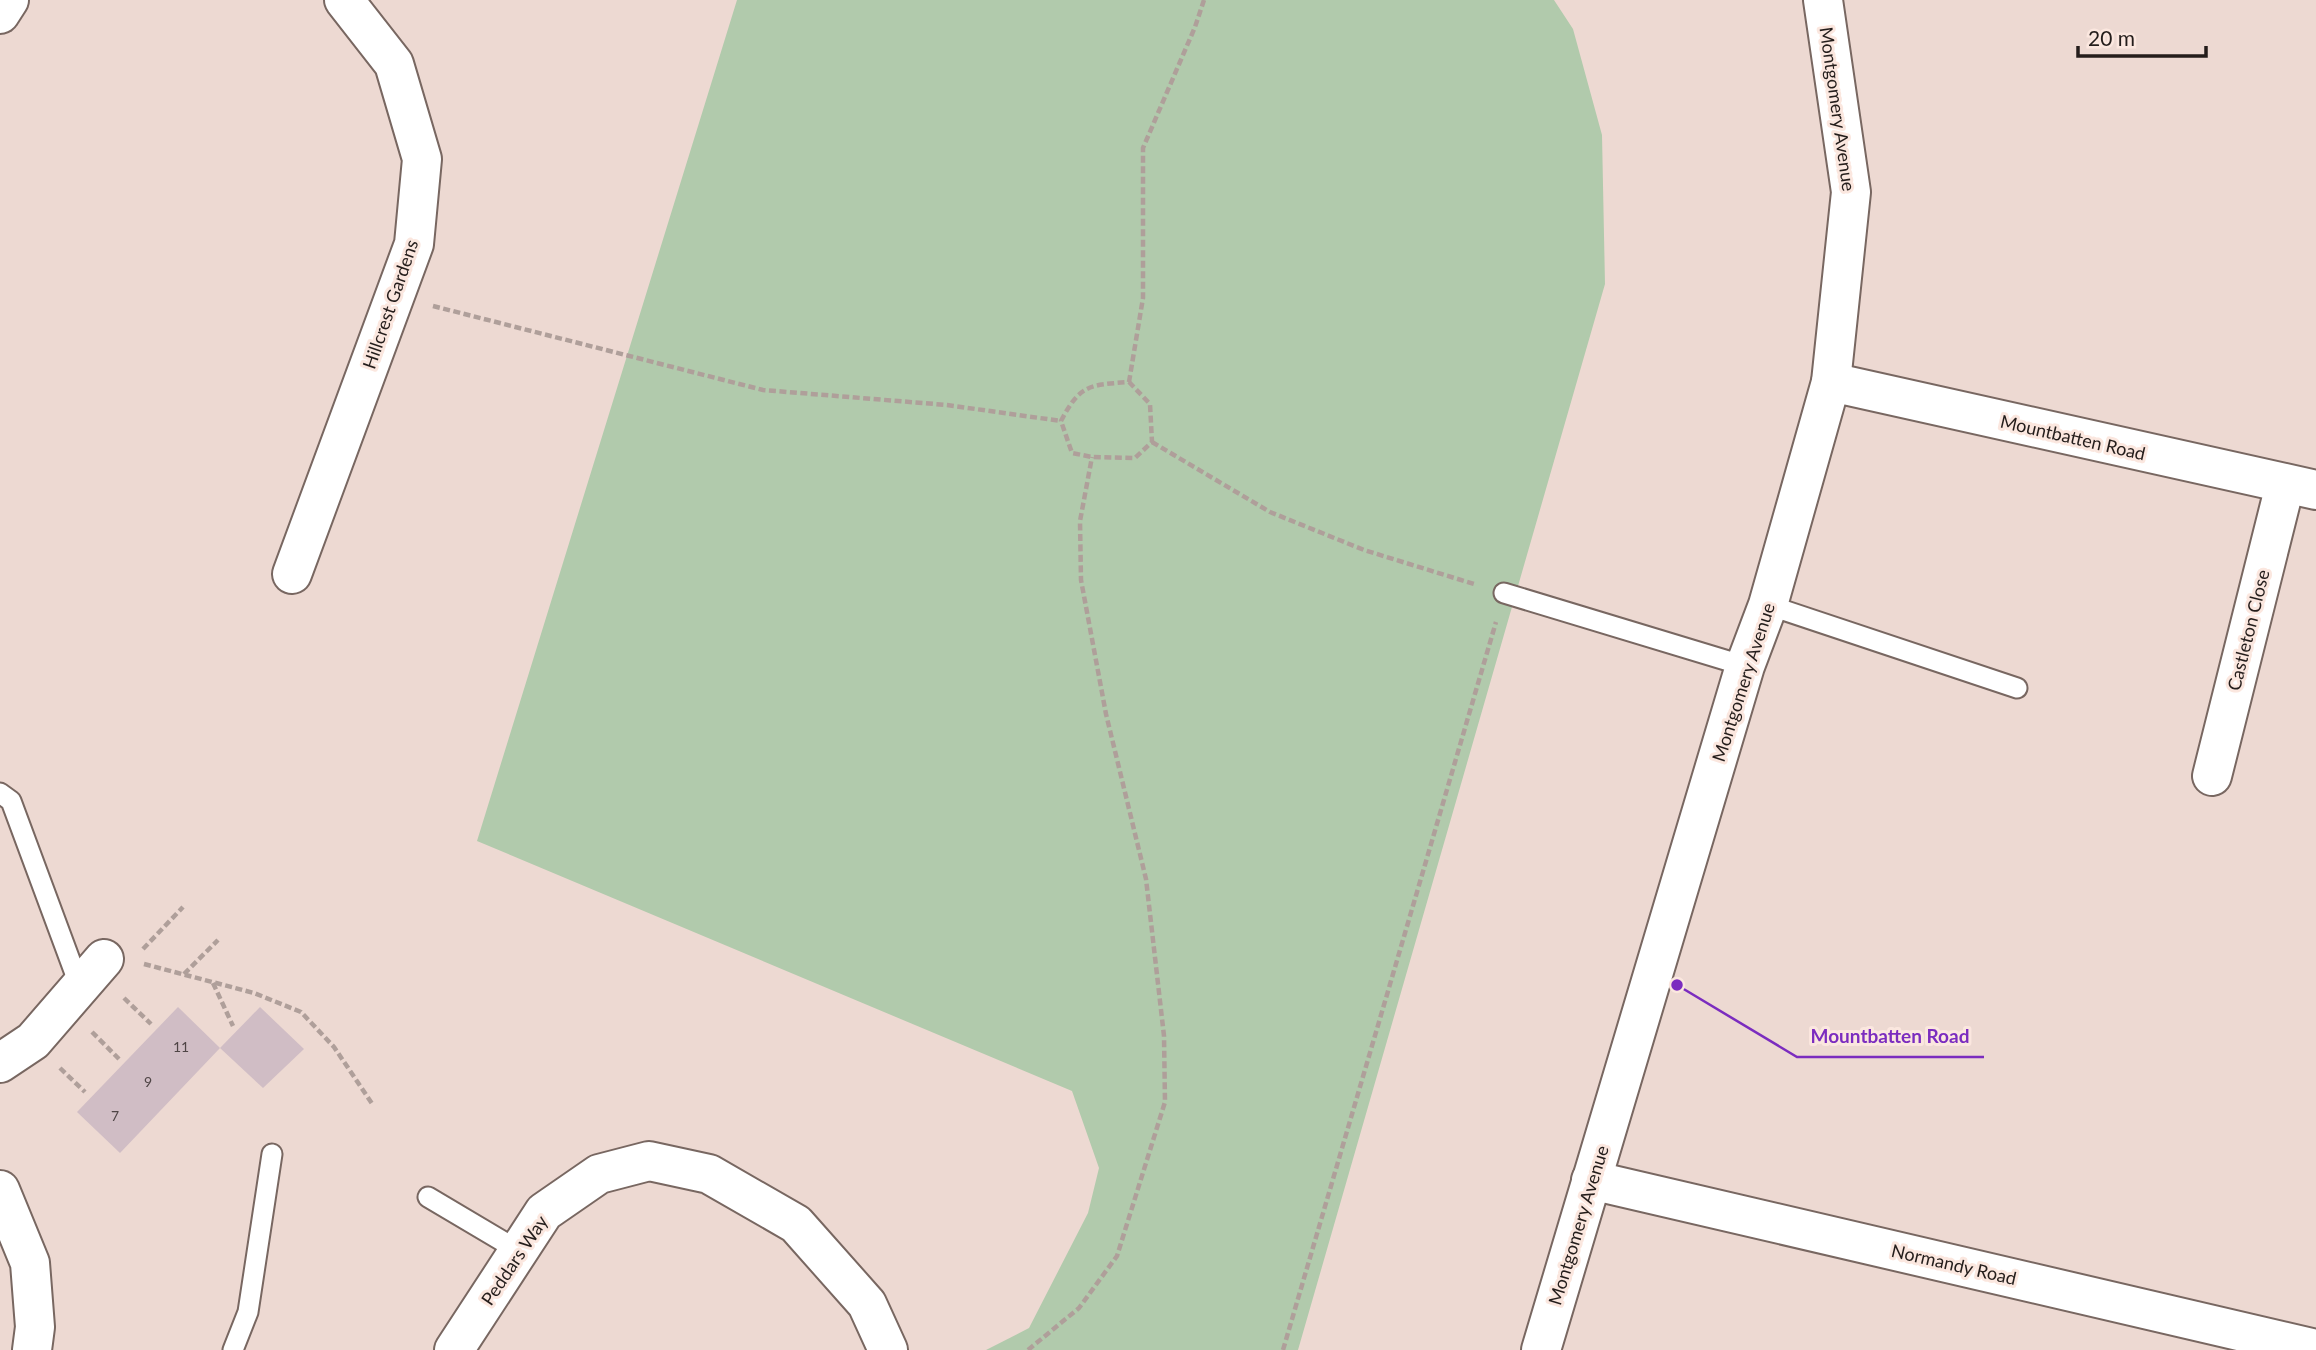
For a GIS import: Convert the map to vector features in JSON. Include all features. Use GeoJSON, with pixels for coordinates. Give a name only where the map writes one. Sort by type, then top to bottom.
{"type":"FeatureCollection","features":[{"type":"Feature","properties":{"kind":"street"},"geometry":{"type":"LineString","coordinates":[[0,14],[9,0]]}},
{"type":"Feature","properties":{"kind":"street","name":"Hillcrest Gardens"},"geometry":{"type":"LineString","coordinates":[[292,574],[414,244],[422,159],[394,64],[344,0]]}},
{"type":"Feature","properties":{"kind":"street","name":"Montgomery Avenue"},"geometry":{"type":"LineString","coordinates":[[1541,1350],[1745,666],[1768,605],[1831,382],[1851,192],[1823,0]]}},
{"type":"Feature","properties":{"kind":"street","name":"Mountbatten Road"},"geometry":{"type":"LineString","coordinates":[[1831,382],[2301,487]]}},
{"type":"Feature","properties":{"kind":"street","name":"Castleton Close"},"geometry":{"type":"LineString","coordinates":[[2212,776],[2301,487]]}},
{"type":"Feature","properties":{"kind":"street"},"geometry":{"type":"LineString","coordinates":[[0,1063],[33,1041],[92,973]]}},
{"type":"Feature","properties":{"kind":"street","name":"Peddars Way"},"geometry":{"type":"LineString","coordinates":[[454,1350],[544,1212],[599,1174],[649,1161],[709,1174],[796,1224],[867,1304],[888,1350]]}},
{"type":"Feature","properties":{"kind":"street","name":"Normandy Road"},"geometry":{"type":"LineString","coordinates":[[1591,1180],[2316,1349]]}},
{"type":"Feature","properties":{"kind":"street"},"geometry":{"type":"LineString","coordinates":[[0,1191],[30,1263],[35,1327],[32,1350]]}},
{"type":"Feature","properties":{"kind":"lane"},"geometry":{"type":"LineString","coordinates":[[1504,593],[1745,666]]}},
{"type":"Feature","properties":{"kind":"lane"},"geometry":{"type":"LineString","coordinates":[[1768,605],[2018,688]]}},
{"type":"Feature","properties":{"kind":"lane"},"geometry":{"type":"LineString","coordinates":[[0,793],[11,801],[92,973]]}},
{"type":"Feature","properties":{"kind":"lane"},"geometry":{"type":"LineString","coordinates":[[233,1350],[248,1312],[272,1154]]}},
{"type":"Feature","properties":{"kind":"lane"},"geometry":{"type":"LineString","coordinates":[[428,1197],[519,1251]]}},
{"type":"Feature","properties":{"kind":"path"},"geometry":{"type":"LineString","coordinates":[[1129,382],[1143,298],[1143,148],[1204,0]]}},
{"type":"Feature","properties":{"kind":"path"},"geometry":{"type":"LineString","coordinates":[[395,296],[763,390],[947,405],[1061,421]]}},
{"type":"Feature","properties":{"kind":"path"},"geometry":{"type":"LineString","coordinates":[[1129,382],[1150,404],[1152,442],[1135,458],[1092,457],[1072,453],[1061,421],[1072,399],[1094,385],[1129,382]]}},
{"type":"Feature","properties":{"kind":"path"},"geometry":{"type":"LineString","coordinates":[[1152,442],[1270,512],[1364,550],[1504,593],[1283,1350]]}},
{"type":"Feature","properties":{"kind":"path"},"geometry":{"type":"LineString","coordinates":[[1028,1350],[1079,1308],[1116,1256],[1165,1102],[1164,1036],[1146,879],[1106,714],[1081,580],[1080,521],[1092,457]]}},
{"type":"Feature","properties":{"kind":"path"},"geometry":{"type":"LineString","coordinates":[[183,906],[135,957],[142,964],[254,993],[301,1012],[334,1047],[373,1105]]}},
{"type":"Feature","properties":{"kind":"path"},"geometry":{"type":"LineString","coordinates":[[184,975],[218,940]]}},
{"type":"Feature","properties":{"kind":"path"},"geometry":{"type":"LineString","coordinates":[[212,982],[233,1026]]}},
{"type":"Feature","properties":{"kind":"green space"},"geometry":{"type":"Polygon","coordinates":[[[737,0],[1554,0],[1573,29],[1602,135],[1605,284],[1298,1350],[986,1350],[1029,1328],[1088,1213],[1099,1168],[1072,1091],[477,841],[737,0]]]}},
{"type":"Feature","properties":{"kind":"building"},"geometry":{"type":"Polygon","coordinates":[[[178,1007],[220,1048],[120,1153],[77,1112],[178,1007]]]}},
{"type":"Feature","properties":{"kind":"building"},"geometry":{"type":"Polygon","coordinates":[[[260,1007],[304,1049],[263,1088],[220,1048],[260,1007]]]}},
{"type":"Feature","properties":{"kind":"place","name":"Mountbatten Road"},"geometry":{"type":"Point","coordinates":[1677,985]}}]}
